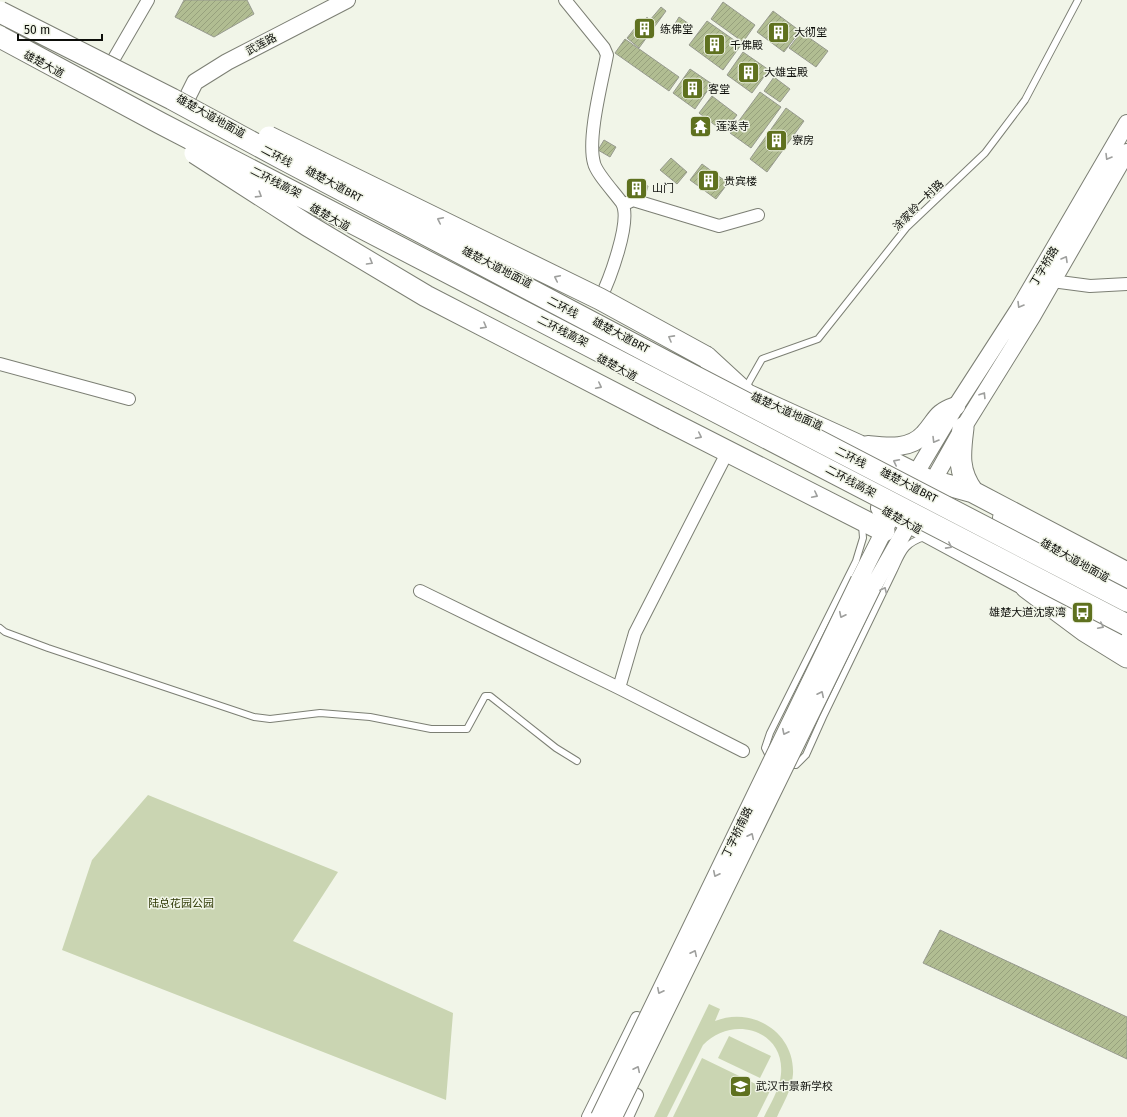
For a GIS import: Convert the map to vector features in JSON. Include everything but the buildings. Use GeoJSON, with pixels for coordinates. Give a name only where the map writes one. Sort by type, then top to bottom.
{"type":"FeatureCollection","features":[{"type":"Feature","properties":{"kind":"highway","name":"二环线"},"geometry":{"type":"LineString","coordinates":[[0,12],[178,100],[288,162],[658,358],[1127,601]]}},
{"type":"Feature","properties":{"kind":"highway","name":"二环线高架"},"geometry":{"type":"LineString","coordinates":[[0,37],[160,123],[1127,625]]}},
{"type":"Feature","properties":{"kind":"highway"},"geometry":{"type":"LineString","coordinates":[[178,100],[209,108],[600,299],[706,357],[744,392]]}},
{"type":"Feature","properties":{"kind":"highway"},"geometry":{"type":"LineString","coordinates":[[160,123],[200,158],[307,225],[426,296],[884,531]]}},
{"type":"Feature","properties":{"kind":"highway"},"geometry":{"type":"LineString","coordinates":[[963,428],[960,456],[961,471],[973,492]]}},
{"type":"Feature","properties":{"kind":"highway"},"geometry":{"type":"LineString","coordinates":[[924,476],[973,492],[1127,573]]}},
{"type":"Feature","properties":{"kind":"highway"},"geometry":{"type":"LineString","coordinates":[[1026,587],[1085,631],[1127,657]]}},
{"type":"Feature","properties":{"kind":"main road","name":"武莲路"},"geometry":{"type":"LineString","coordinates":[[178,100],[195,82],[227,62],[348,0]]}},
{"type":"Feature","properties":{"kind":"main road","name":"雄楚大道地面道"},"geometry":{"type":"LineString","coordinates":[[0,1],[178,100],[358,196],[744,392],[859,444],[924,476],[1127,589]]}},
{"type":"Feature","properties":{"kind":"main road","name":"雄楚大道"},"geometry":{"type":"LineString","coordinates":[[0,41],[169,129],[363,236],[489,299],[693,407],[884,531],[908,524],[1127,639]]}},
{"type":"Feature","properties":{"kind":"main road","name":"丁字桥路"},"geometry":{"type":"LineString","coordinates":[[924,476],[956,406],[1018,310],[1127,123]]}},
{"type":"Feature","properties":{"kind":"main road","name":"丁字桥路"},"geometry":{"type":"LineString","coordinates":[[924,476],[963,428],[1052,281],[1127,152]]}},
{"type":"Feature","properties":{"kind":"main road"},"geometry":{"type":"LineString","coordinates":[[859,444],[894,447],[910,444],[924,435],[942,411],[956,406]]}},
{"type":"Feature","properties":{"kind":"main road","name":"丁字桥南路"},"geometry":{"type":"LineString","coordinates":[[599,1117],[859,580],[884,531],[924,476]]}},
{"type":"Feature","properties":{"kind":"main road","name":"丁字桥南路"},"geometry":{"type":"LineString","coordinates":[[614,1117],[873,587],[908,524],[915,499],[924,476]]}},
{"type":"Feature","properties":{"kind":"street"},"geometry":{"type":"LineString","coordinates":[[112,62],[148,0]]}},
{"type":"Feature","properties":{"kind":"street"},"geometry":{"type":"LineString","coordinates":[[565,0],[604,48],[607,55],[592,140],[594,164],[630,200],[719,226],[758,215]]}},
{"type":"Feature","properties":{"kind":"street"},"geometry":{"type":"LineString","coordinates":[[600,299],[610,279],[630,200]]}},
{"type":"Feature","properties":{"kind":"street"},"geometry":{"type":"LineString","coordinates":[[1052,281],[1090,286],[1127,284]]}},
{"type":"Feature","properties":{"kind":"street"},"geometry":{"type":"LineString","coordinates":[[0,364],[129,399]]}},
{"type":"Feature","properties":{"kind":"street"},"geometry":{"type":"LineString","coordinates":[[619,688],[635,633],[728,451]]}},
{"type":"Feature","properties":{"kind":"street"},"geometry":{"type":"LineString","coordinates":[[420,591],[619,688],[743,751]]}},
{"type":"Feature","properties":{"kind":"street"},"geometry":{"type":"LineString","coordinates":[[588,1117],[636,1018]]}},
{"type":"Feature","properties":{"kind":"street"},"geometry":{"type":"LineString","coordinates":[[606,1080],[637,1094],[627,1117]]}},
{"type":"Feature","properties":{"kind":"lane","name":"涂家岭一村路"},"geometry":{"type":"LineString","coordinates":[[744,392],[762,359],[818,339],[907,227],[985,153],[1025,100],[1078,0]]}},
{"type":"Feature","properties":{"kind":"lane","name":"雄楚大道BRT"},"geometry":{"type":"LineString","coordinates":[[656,364],[663,368]]}},
{"type":"Feature","properties":{"kind":"lane","name":"雄楚大道BRT"},"geometry":{"type":"LineString","coordinates":[[915,499],[942,513]]}},
{"type":"Feature","properties":{"kind":"lane"},"geometry":{"type":"LineString","coordinates":[[776,761],[769,758],[765,748],[770,733],[856,560],[864,538],[861,519]]}},
{"type":"Feature","properties":{"kind":"lane"},"geometry":{"type":"LineString","coordinates":[[856,560],[884,531]]}},
{"type":"Feature","properties":{"kind":"lane"},"geometry":{"type":"LineString","coordinates":[[782,764],[796,765],[806,756],[823,717],[904,548],[915,540],[930,536]]}},
{"type":"Feature","properties":{"kind":"lane"},"geometry":{"type":"LineString","coordinates":[[892,553],[894,570]]}},
{"type":"Feature","properties":{"kind":"lane"},"geometry":{"type":"LineString","coordinates":[[0,628],[5,632],[48,648],[254,717],[270,719],[320,713],[370,717],[432,729],[467,729],[485,696],[490,696],[556,748],[577,761]]}},
{"type":"Feature","properties":{"kind":"green space","name":"陆总花园公园"},"geometry":{"type":"Polygon","coordinates":[[[148,795],[338,872],[293,941],[453,1013],[446,1100],[62,950],[92,860],[148,795]]]}},
{"type":"Feature","properties":{"kind":"green space"},"geometry":{"type":"Polygon","coordinates":[[[709,1004],[720,1009],[715,1021],[729,1017],[743,1017],[756,1020],[769,1026],[779,1035],[787,1046],[792,1059],[793,1074],[789,1091],[777,1117],[764,1117],[779,1085],[781,1074],[780,1059],[775,1047],[766,1037],[754,1031],[741,1029],[728,1030],[715,1036],[703,1045],[667,1117],[654,1117],[709,1004]]]}},
{"type":"Feature","properties":{"kind":"green space"},"geometry":{"type":"Polygon","coordinates":[[[729,1036],[771,1056],[760,1078],[718,1058],[729,1036]]]}},
{"type":"Feature","properties":{"kind":"green space"},"geometry":{"type":"Polygon","coordinates":[[[702,1058],[770,1091],[757,1117],[673,1117],[702,1058]]]}},
{"type":"Feature","properties":{"kind":"place","name":"练佛堂"},"geometry":{"type":"Point","coordinates":[644,29]}},
{"type":"Feature","properties":{"kind":"place","name":"大彻堂"},"geometry":{"type":"Point","coordinates":[778,32]}},
{"type":"Feature","properties":{"kind":"place","name":"千佛殿"},"geometry":{"type":"Point","coordinates":[715,45]}},
{"type":"Feature","properties":{"kind":"place","name":"大雄宝殿"},"geometry":{"type":"Point","coordinates":[748,72]}},
{"type":"Feature","properties":{"kind":"place","name":"客堂"},"geometry":{"type":"Point","coordinates":[692,89]}},
{"type":"Feature","properties":{"kind":"place","name":"莲溪寺"},"geometry":{"type":"Point","coordinates":[700,126]}},
{"type":"Feature","properties":{"kind":"place","name":"寮房"},"geometry":{"type":"Point","coordinates":[777,140]}},
{"type":"Feature","properties":{"kind":"place","name":"贵宾楼"},"geometry":{"type":"Point","coordinates":[709,181]}},
{"type":"Feature","properties":{"kind":"place","name":"山门"},"geometry":{"type":"Point","coordinates":[637,188]}},
{"type":"Feature","properties":{"kind":"place","name":"雄楚大道沈家湾"},"geometry":{"type":"Point","coordinates":[1082,612]}},
{"type":"Feature","properties":{"kind":"place","name":"武汉市景新学校"},"geometry":{"type":"Point","coordinates":[741,1086]}}]}
